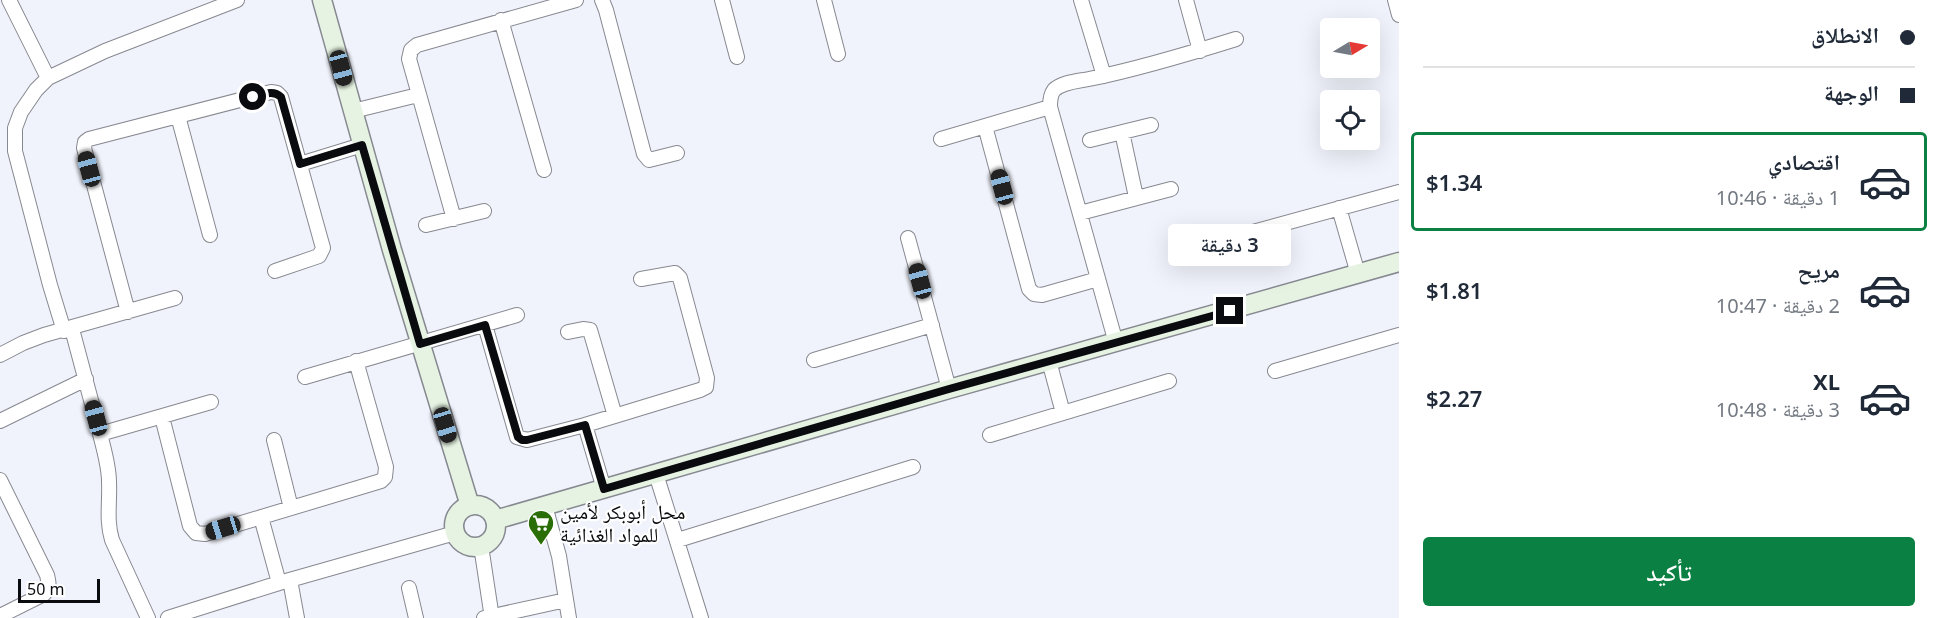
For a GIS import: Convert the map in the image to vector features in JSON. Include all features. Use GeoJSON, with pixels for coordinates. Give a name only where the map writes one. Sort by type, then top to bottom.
{"type":"FeatureCollection","features":[{"type":"Feature","properties":{"kind":"main road"},"geometry":{"type":"LineString","coordinates":[[327,1],[362,145],[470,506]]}},
{"type":"Feature","properties":{"kind":"main road"},"geometry":{"type":"LineString","coordinates":[[495,520],[1399,262]]}},
{"type":"Feature","properties":{"kind":"main road"},"geometry":{"type":"LineString","coordinates":[[476,505],[488,510],[495,520],[495,533],[487,543],[481,546],[465,545],[455,533],[455,519],[464,508],[470,506],[476,505]]}},
{"type":"Feature","properties":{"kind":"street"},"geometry":{"type":"LineString","coordinates":[[9,0],[48,78]]}},
{"type":"Feature","properties":{"kind":"street"},"geometry":{"type":"LineString","coordinates":[[148,618],[109,530],[107,514],[109,475],[100,434],[86,379],[47,275],[15,151],[15,128],[21,112],[36,90],[48,78],[105,51],[237,0]]}},
{"type":"Feature","properties":{"kind":"street"},"geometry":{"type":"LineString","coordinates":[[454,219],[417,95],[409,59],[411,50],[417,45],[501,21],[533,6],[576,0]]}},
{"type":"Feature","properties":{"kind":"street"},"geometry":{"type":"LineString","coordinates":[[602,0],[644,154],[649,160],[654,160],[677,153]]}},
{"type":"Feature","properties":{"kind":"street"},"geometry":{"type":"LineString","coordinates":[[723,0],[737,57]]}},
{"type":"Feature","properties":{"kind":"street"},"geometry":{"type":"LineString","coordinates":[[824,0],[838,54]]}},
{"type":"Feature","properties":{"kind":"street"},"geometry":{"type":"LineString","coordinates":[[1081,0],[1104,76]]}},
{"type":"Feature","properties":{"kind":"street"},"geometry":{"type":"LineString","coordinates":[[1186,0],[1200,51]]}},
{"type":"Feature","properties":{"kind":"street"},"geometry":{"type":"LineString","coordinates":[[1395,0],[1399,15]]}},
{"type":"Feature","properties":{"kind":"street"},"geometry":{"type":"LineString","coordinates":[[501,21],[544,170]]}},
{"type":"Feature","properties":{"kind":"street"},"geometry":{"type":"LineString","coordinates":[[1116,343],[1050,108],[1050,99],[1055,90],[1064,85],[1200,51],[1236,39]]}},
{"type":"Feature","properties":{"kind":"street"},"geometry":{"type":"LineString","coordinates":[[128,312],[84,148],[85,142],[89,139],[271,92],[281,97],[323,248],[315,258],[275,271]]}},
{"type":"Feature","properties":{"kind":"street"},"geometry":{"type":"LineString","coordinates":[[353,111],[417,95]]}},
{"type":"Feature","properties":{"kind":"street"},"geometry":{"type":"LineString","coordinates":[[941,139],[1050,108]]}},
{"type":"Feature","properties":{"kind":"street"},"geometry":{"type":"LineString","coordinates":[[178,116],[210,235]]}},
{"type":"Feature","properties":{"kind":"street"},"geometry":{"type":"LineString","coordinates":[[1090,140],[1151,125]]}},
{"type":"Feature","properties":{"kind":"street"},"geometry":{"type":"LineString","coordinates":[[986,126],[1029,289],[1034,294],[1042,295],[1098,279]]}},
{"type":"Feature","properties":{"kind":"street"},"geometry":{"type":"LineString","coordinates":[[1122,132],[1136,197]]}},
{"type":"Feature","properties":{"kind":"street"},"geometry":{"type":"LineString","coordinates":[[300,164],[362,145]]}},
{"type":"Feature","properties":{"kind":"street"},"geometry":{"type":"LineString","coordinates":[[1080,213],[1171,189]]}},
{"type":"Feature","properties":{"kind":"street"},"geometry":{"type":"LineString","coordinates":[[1205,245],[1399,192]]}},
{"type":"Feature","properties":{"kind":"street"},"geometry":{"type":"LineString","coordinates":[[1339,208],[1358,274]]}},
{"type":"Feature","properties":{"kind":"street"},"geometry":{"type":"LineString","coordinates":[[426,225],[483,211]]}},
{"type":"Feature","properties":{"kind":"street"},"geometry":{"type":"LineString","coordinates":[[908,238],[949,389]]}},
{"type":"Feature","properties":{"kind":"street"},"geometry":{"type":"LineString","coordinates":[[485,325],[518,437],[522,440],[585,425],[700,390],[708,383],[680,278],[675,273],[667,273],[641,279]]}},
{"type":"Feature","properties":{"kind":"street"},"geometry":{"type":"LineString","coordinates":[[0,355],[23,343],[175,298]]}},
{"type":"Feature","properties":{"kind":"street"},"geometry":{"type":"LineString","coordinates":[[305,377],[517,315]]}},
{"type":"Feature","properties":{"kind":"street"},"geometry":{"type":"LineString","coordinates":[[814,360],[932,325]]}},
{"type":"Feature","properties":{"kind":"street"},"geometry":{"type":"LineString","coordinates":[[568,332],[583,328],[590,330],[615,416]]}},
{"type":"Feature","properties":{"kind":"street"},"geometry":{"type":"LineString","coordinates":[[1275,371],[1399,335]]}},
{"type":"Feature","properties":{"kind":"street"},"geometry":{"type":"LineString","coordinates":[[162,417],[190,526],[196,533],[204,534],[381,481],[385,477],[386,467],[356,361]]}},
{"type":"Feature","properties":{"kind":"street"},"geometry":{"type":"LineString","coordinates":[[1049,361],[1063,413]]}},
{"type":"Feature","properties":{"kind":"street"},"geometry":{"type":"LineString","coordinates":[[0,421],[86,379]]}},
{"type":"Feature","properties":{"kind":"street"},"geometry":{"type":"LineString","coordinates":[[990,435],[1168,381]]}},
{"type":"Feature","properties":{"kind":"street"},"geometry":{"type":"LineString","coordinates":[[100,434],[211,402]]}},
{"type":"Feature","properties":{"kind":"street"},"geometry":{"type":"LineString","coordinates":[[585,425],[604,489]]}},
{"type":"Feature","properties":{"kind":"street"},"geometry":{"type":"LineString","coordinates":[[274,440],[291,508]]}},
{"type":"Feature","properties":{"kind":"street"},"geometry":{"type":"LineString","coordinates":[[678,540],[913,467]]}},
{"type":"Feature","properties":{"kind":"street"},"geometry":{"type":"LineString","coordinates":[[656,474],[701,618]]}},
{"type":"Feature","properties":{"kind":"street"},"geometry":{"type":"LineString","coordinates":[[0,480],[49,583],[44,594],[25,612],[0,616]]}},
{"type":"Feature","properties":{"kind":"street"},"geometry":{"type":"LineString","coordinates":[[545,506],[559,556],[569,618]]}},
{"type":"Feature","properties":{"kind":"street"},"geometry":{"type":"LineString","coordinates":[[261,517],[297,618]]}},
{"type":"Feature","properties":{"kind":"street"},"geometry":{"type":"LineString","coordinates":[[168,618],[455,533]]}},
{"type":"Feature","properties":{"kind":"street"},"geometry":{"type":"LineString","coordinates":[[481,546],[489,617],[566,600]]}},
{"type":"Feature","properties":{"kind":"street"},"geometry":{"type":"LineString","coordinates":[[409,588],[416,618]]}},
{"type":"Feature","properties":{"kind":"place","name":"محل أبوبكر لأمين للمواد الغذائية"},"geometry":{"type":"Point","coordinates":[541,546]}},
{"type":"Feature","properties":{"kind":"route"},"geometry":{"type":"LineString","coordinates":[[253,97],[271,92],[281,97],[300,164],[362,145],[420,344],[485,325],[518,437],[527,440],[585,425],[604,489],[949,389],[1230,311]]}}]}
